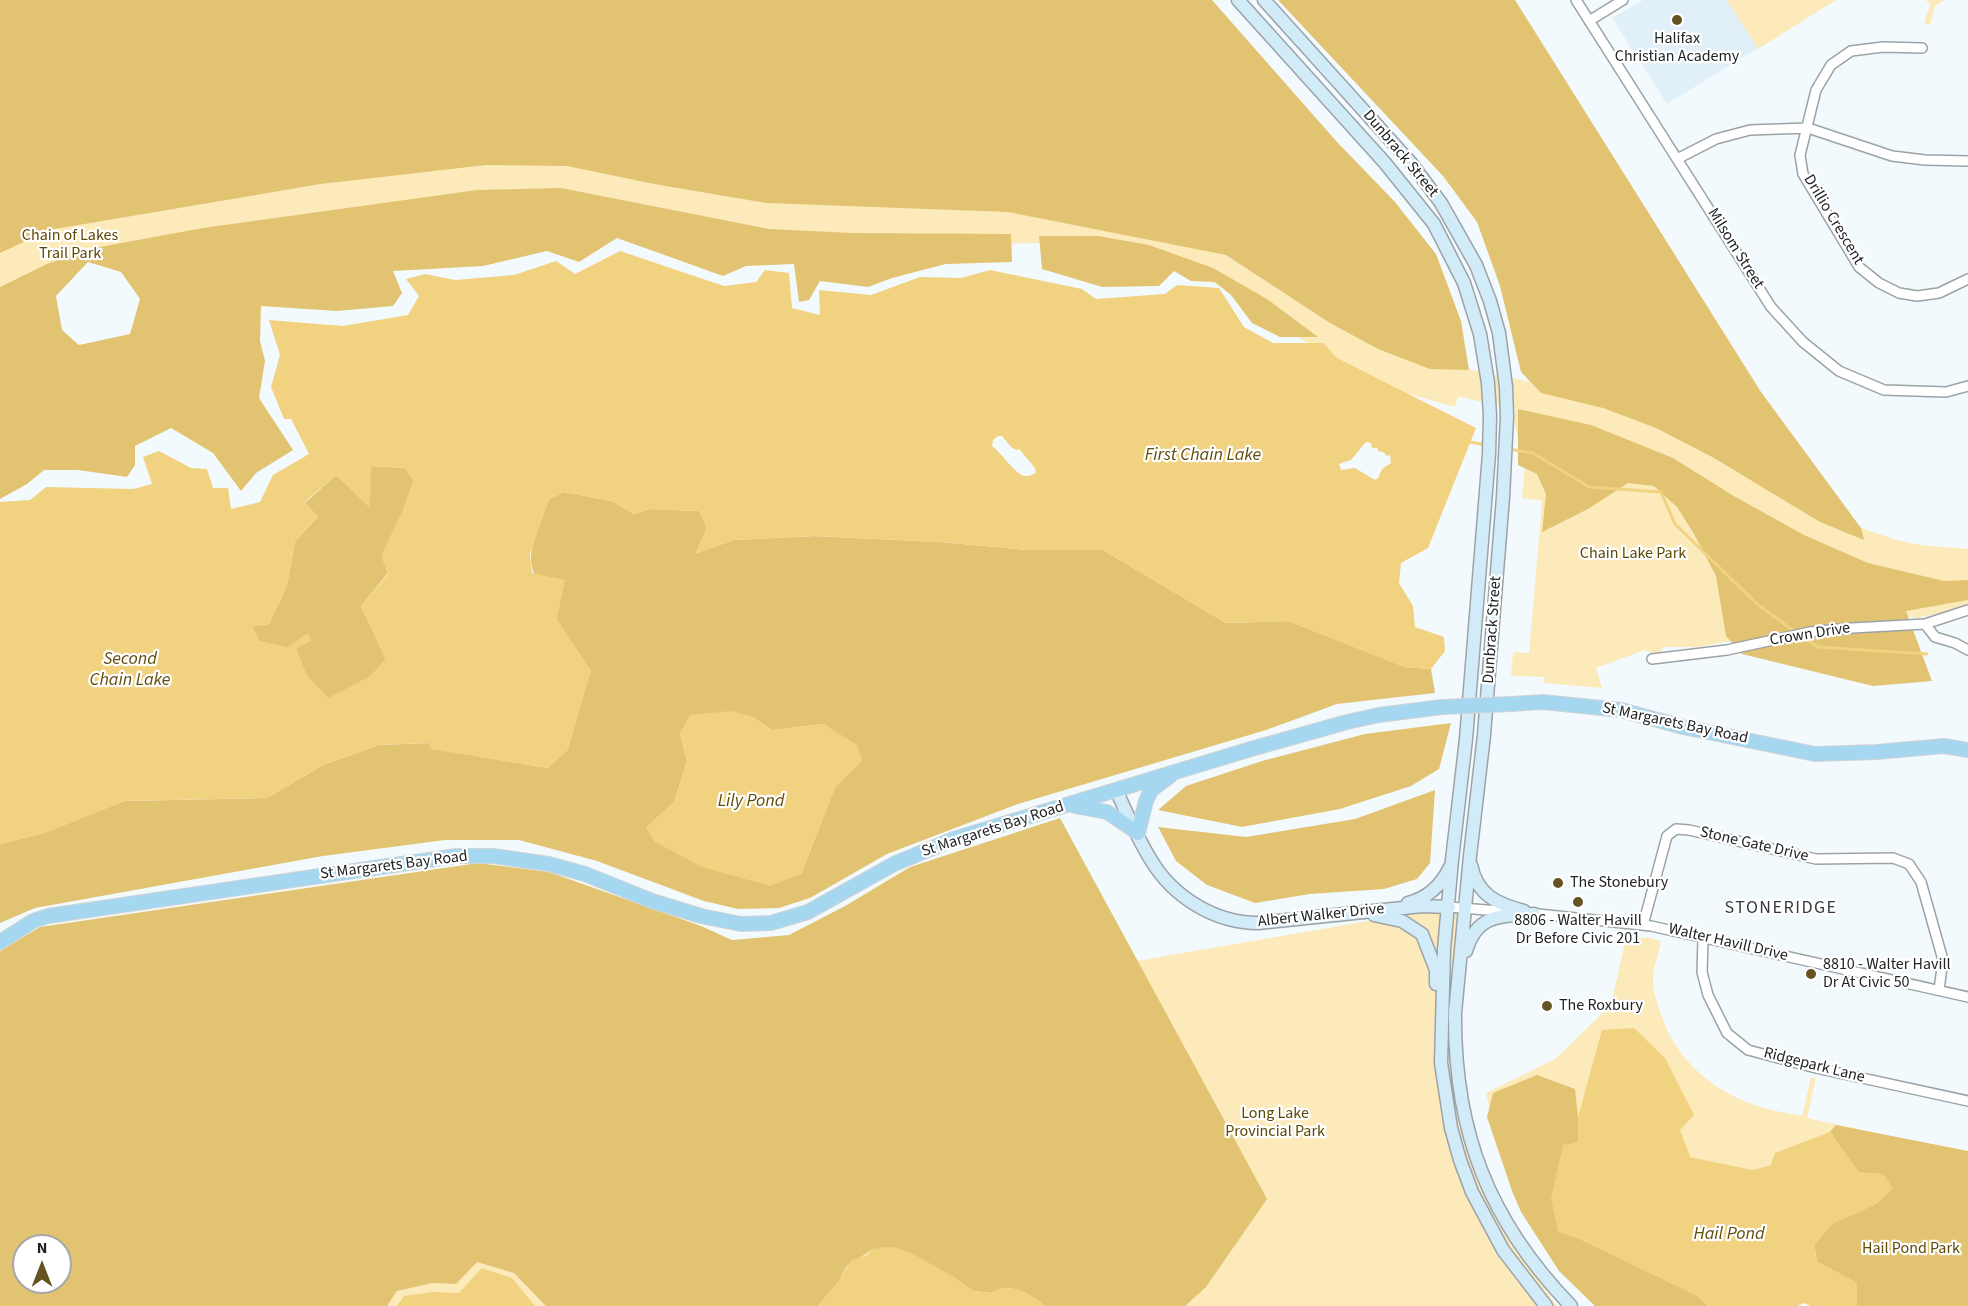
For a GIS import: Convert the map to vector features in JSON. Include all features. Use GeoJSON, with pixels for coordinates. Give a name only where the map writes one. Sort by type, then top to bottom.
{"type":"FeatureCollection","features":[{"type":"Feature","properties":{"kind":"main road","name":"Dunbrack Street"},"geometry":{"type":"LineString","coordinates":[[1238,0],[1385,163],[1434,224],[1464,283],[1480,334],[1488,383],[1490,416],[1466,739],[1452,861],[1441,1009],[1442,1079],[1447,1112],[1460,1160],[1478,1207],[1517,1271],[1546,1306]]}},
{"type":"Feature","properties":{"kind":"main road","name":"Dunbrack Street"},"geometry":{"type":"LineString","coordinates":[[1264,0],[1411,163],[1441,203],[1476,265],[1490,301],[1498,333],[1506,387],[1507,417],[1503,497],[1488,692],[1455,1012],[1456,1064],[1470,1138],[1488,1187],[1511,1232],[1541,1274],[1572,1306]]}},
{"type":"Feature","properties":{"kind":"main road","name":"St Margarets Bay Road"},"geometry":{"type":"LineString","coordinates":[[0,942],[33,921],[48,916],[456,856],[493,856],[549,864],[585,874],[652,901],[701,916],[741,924],[771,923],[808,912],[894,864],[954,839],[1347,722],[1442,706],[1543,702],[1621,710],[1683,727],[1815,754],[1885,752],[1944,746],[1968,750]]}},
{"type":"Feature","properties":{"kind":"main road"},"geometry":{"type":"LineString","coordinates":[[1064,807],[1082,806],[1107,812],[1138,834],[1151,790],[1162,784],[1174,772]]}},
{"type":"Feature","properties":{"kind":"main road","name":"Albert Walker Drive"},"geometry":{"type":"LineString","coordinates":[[1116,790],[1150,859],[1167,882],[1188,900],[1220,916],[1240,922],[1258,923],[1422,906],[1449,907]]}},
{"type":"Feature","properties":{"kind":"main road"},"geometry":{"type":"LineString","coordinates":[[1470,856],[1473,873],[1486,895],[1503,906],[1534,914]]}},
{"type":"Feature","properties":{"kind":"main road"},"geometry":{"type":"LineString","coordinates":[[1363,912],[1422,898],[1442,882],[1452,861]]}},
{"type":"Feature","properties":{"kind":"main road"},"geometry":{"type":"LineString","coordinates":[[1363,912],[1402,921],[1422,934],[1436,970],[1441,1009]]}},
{"type":"Feature","properties":{"kind":"main road"},"geometry":{"type":"LineString","coordinates":[[1460,972],[1469,942],[1480,925],[1501,917],[1534,914]]}},
{"type":"Feature","properties":{"kind":"street","name":"Milsom Street"},"geometry":{"type":"LineString","coordinates":[[1576,0],[1771,307],[1803,342],[1839,371],[1884,390],[1946,392],[1968,386]]}},
{"type":"Feature","properties":{"kind":"street"},"geometry":{"type":"LineString","coordinates":[[1589,21],[1623,0]]}},
{"type":"Feature","properties":{"kind":"street","name":"Drillio Crescent"},"geometry":{"type":"LineString","coordinates":[[1922,48],[1883,47],[1851,51],[1832,64],[1816,90],[1800,155],[1803,174],[1859,267],[1879,282],[1899,293],[1917,296],[1939,293],[1968,279]]}},
{"type":"Feature","properties":{"kind":"street"},"geometry":{"type":"LineString","coordinates":[[1677,159],[1716,139],[1750,130],[1808,128],[1892,156],[1925,160],[1968,161]]}},
{"type":"Feature","properties":{"kind":"street","name":"Crown Drive"},"geometry":{"type":"LineString","coordinates":[[1652,659],[1727,650],[1810,632],[1925,624],[1968,610]]}},
{"type":"Feature","properties":{"kind":"street"},"geometry":{"type":"LineString","coordinates":[[1925,624],[1935,637],[1968,650]]}},
{"type":"Feature","properties":{"kind":"street","name":"Stone Gate Drive"},"geometry":{"type":"LineString","coordinates":[[1643,925],[1667,836],[1676,829],[1816,859],[1893,858],[1909,864],[1922,882],[1943,960],[1939,990]]}},
{"type":"Feature","properties":{"kind":"street","name":"Walter Havill Drive"},"geometry":{"type":"LineString","coordinates":[[1449,907],[1643,925],[1968,996]]}},
{"type":"Feature","properties":{"kind":"street","name":"Ridgepark Lane"},"geometry":{"type":"LineString","coordinates":[[1703,939],[1702,972],[1708,995],[1727,1033],[1748,1050],[1816,1068],[1968,1101]]}},
{"type":"Feature","properties":{"kind":"shaded area"},"geometry":{"type":"Polygon","coordinates":[[[1643,0],[1836,0],[1667,104],[1612,18],[1643,0]]]}},
{"type":"Feature","properties":{"kind":"green space"},"geometry":{"type":"Polygon","coordinates":[[[0,0],[1212,0],[1337,142],[1395,202],[1436,254],[1461,321],[1469,370],[1430,369],[1378,349],[1330,323],[1226,255],[1008,212],[766,203],[567,166],[486,165],[321,184],[49,230],[0,253],[0,0]]]}},
{"type":"Feature","properties":{"kind":"green space"},"geometry":{"type":"Polygon","coordinates":[[[1278,0],[1515,0],[1761,392],[1861,528],[1864,540],[1820,522],[1714,458],[1656,428],[1603,408],[1541,393],[1521,372],[1500,286],[1477,222],[1443,176],[1278,0]]]}},
{"type":"Feature","properties":{"kind":"green space"},"geometry":{"type":"Polygon","coordinates":[[[1727,0],[1836,0],[1758,49],[1727,0]]]}},
{"type":"Feature","properties":{"kind":"green space"},"geometry":{"type":"Polygon","coordinates":[[[1926,0],[1945,0],[1935,6],[1930,25],[1924,23],[1930,5],[1926,0]]]}},
{"type":"Feature","properties":{"kind":"green space"},"geometry":{"type":"Polygon","coordinates":[[[495,158],[1042,202],[1166,221],[1447,365],[1591,394],[1850,524],[1897,540],[1920,545],[1968,549],[1968,608],[1917,618],[1905,616],[1841,618],[1700,647],[1663,647],[1659,656],[1645,650],[1596,668],[1602,688],[1544,683],[1544,677],[1511,676],[1513,652],[1529,653],[1542,501],[1522,498],[1525,462],[1513,419],[1515,408],[1458,397],[1455,407],[1394,390],[1316,349],[1234,294],[1202,277],[1063,243],[860,245],[700,226],[94,260],[65,269],[0,296],[0,251],[41,233],[92,219],[495,158]]]}},
{"type":"Feature","properties":{"kind":"green space"},"geometry":{"type":"Polygon","coordinates":[[[561,188],[769,229],[852,233],[1011,234],[1012,262],[946,264],[892,278],[868,287],[820,281],[809,300],[799,302],[794,264],[746,266],[723,276],[617,238],[579,262],[547,251],[483,266],[393,271],[402,293],[393,306],[337,311],[261,306],[260,341],[265,361],[259,398],[293,450],[256,473],[241,491],[213,453],[171,428],[135,446],[135,465],[127,477],[78,470],[44,470],[27,484],[0,499],[0,287],[47,264],[89,249],[203,228],[477,190],[561,188]],[[88,262],[56,296],[62,330],[79,345],[130,334],[140,299],[121,272],[88,262]]]}},
{"type":"Feature","properties":{"kind":"green space"},"geometry":{"type":"Polygon","coordinates":[[[1039,236],[1098,236],[1149,245],[1213,268],[1267,299],[1318,337],[1280,337],[1252,323],[1231,295],[1215,282],[1191,281],[1174,271],[1159,286],[1102,287],[1042,269],[1039,236]]]}},
{"type":"Feature","properties":{"kind":"green space"},"geometry":{"type":"Polygon","coordinates":[[[1518,409],[1591,425],[1673,458],[1732,495],[1804,535],[1868,563],[1944,581],[1968,580],[1968,600],[1906,611],[1932,681],[1873,686],[1742,654],[1726,636],[1716,576],[1694,534],[1677,507],[1654,486],[1628,483],[1588,509],[1542,532],[1546,494],[1537,474],[1518,465],[1518,409]]]}},
{"type":"Feature","properties":{"kind":"green space"},"geometry":{"type":"Polygon","coordinates":[[[370,466],[405,468],[414,481],[405,505],[388,573],[361,606],[386,659],[371,676],[328,699],[306,675],[296,649],[309,633],[287,648],[259,641],[252,626],[269,624],[287,585],[295,541],[318,517],[305,503],[336,475],[370,507],[370,466]]]}},
{"type":"Feature","properties":{"kind":"green space"},"geometry":{"type":"Polygon","coordinates":[[[564,492],[612,501],[634,514],[649,509],[699,511],[707,528],[696,553],[734,540],[814,536],[940,542],[1029,550],[1103,550],[1226,623],[1289,621],[1405,667],[1431,669],[1435,693],[1337,704],[1266,730],[1018,804],[887,854],[810,898],[779,908],[738,909],[704,901],[597,861],[519,840],[445,840],[323,856],[35,908],[0,923],[0,844],[44,833],[124,801],[267,798],[323,765],[379,745],[429,743],[482,757],[548,768],[591,671],[554,615],[533,569],[531,557],[533,544],[549,499],[564,492]],[[751,716],[680,733],[687,762],[674,802],[646,828],[801,874],[835,787],[862,760],[824,724],[772,730],[751,716]]]}},
{"type":"Feature","properties":{"kind":"green space"},"geometry":{"type":"Polygon","coordinates":[[[1451,723],[1439,769],[1411,786],[1340,809],[1242,827],[1158,810],[1186,786],[1262,761],[1365,734],[1451,723]]]}},
{"type":"Feature","properties":{"kind":"green space"},"geometry":{"type":"Polygon","coordinates":[[[1435,790],[1430,863],[1417,879],[1384,889],[1310,894],[1255,903],[1207,885],[1176,861],[1158,827],[1246,837],[1355,819],[1435,790]]]}},
{"type":"Feature","properties":{"kind":"green space"},"geometry":{"type":"Polygon","coordinates":[[[1060,818],[1267,1199],[1206,1287],[1185,1306],[1045,1306],[1013,1288],[999,1289],[992,1293],[973,1291],[926,1262],[873,1249],[847,1266],[838,1282],[818,1306],[546,1306],[514,1273],[477,1262],[456,1284],[432,1283],[397,1291],[387,1306],[0,1306],[0,951],[40,927],[478,863],[549,872],[701,926],[732,940],[789,935],[845,906],[910,867],[1060,818]]]}},
{"type":"Feature","properties":{"kind":"green space","name":"Long Lake Provincial Park"},"geometry":{"type":"Polygon","coordinates":[[[1460,905],[1461,1112],[1523,1258],[1557,1306],[1045,1306],[1033,1296],[847,1266],[838,1282],[818,1306],[0,1306],[0,1281],[12,1281],[12,1294],[72,1294],[72,1278],[1114,965],[1460,905]]]}},
{"type":"Feature","properties":{"kind":"green space","name":"Hail Pond Park"},"geometry":{"type":"Polygon","coordinates":[[[1626,938],[1650,938],[1661,941],[1653,982],[1662,1017],[1669,1033],[1688,1062],[1714,1085],[1745,1101],[1802,1116],[1811,1077],[1816,1078],[1807,1118],[1968,1153],[1857,1306],[1857,1283],[1833,1223],[1878,1203],[1859,1173],[1772,1165],[1753,1170],[1689,1157],[1680,1130],[1558,1231],[1580,1239],[1696,1295],[1708,1306],[1606,1306],[1495,1134],[1486,1093],[1555,1059],[1611,1005],[1626,938]]]}},
{"type":"Feature","properties":{"kind":"green space"},"geometry":{"type":"Polygon","coordinates":[[[1537,1075],[1575,1089],[1578,1142],[1558,1231],[1580,1239],[1696,1295],[1708,1306],[1595,1306],[1559,1271],[1521,1212],[1487,1117],[1493,1093],[1537,1075]]]}},
{"type":"Feature","properties":{"kind":"green space"},"geometry":{"type":"Polygon","coordinates":[[[1836,1125],[1968,1151],[1968,1306],[1857,1306],[1857,1283],[1817,1262],[1814,1244],[1833,1223],[1878,1203],[1883,1174],[1859,1173],[1830,1132],[1836,1125]]]}},
{"type":"Feature","properties":{"kind":"water","name":"First Chain Lake"},"geometry":{"type":"Polygon","coordinates":[[[620,251],[724,286],[756,282],[765,270],[789,273],[792,308],[820,315],[819,290],[871,295],[920,277],[961,278],[990,270],[1082,289],[1096,299],[1165,294],[1177,285],[1219,288],[1244,327],[1273,343],[1323,343],[1337,358],[1476,428],[1428,548],[1401,563],[1399,583],[1413,606],[1415,627],[1444,637],[1445,651],[1431,669],[1405,667],[1289,621],[1226,623],[1103,550],[1029,550],[940,542],[814,536],[734,540],[696,553],[707,528],[699,511],[649,509],[634,514],[612,501],[564,492],[549,499],[530,554],[532,573],[565,580],[557,619],[591,671],[568,750],[548,768],[430,749],[429,743],[379,745],[323,765],[267,798],[124,801],[44,833],[0,844],[0,502],[30,500],[46,487],[133,489],[152,484],[143,457],[159,451],[191,468],[207,469],[213,488],[228,488],[231,509],[260,502],[273,475],[309,454],[291,419],[284,419],[271,387],[280,355],[269,320],[343,326],[408,315],[419,296],[406,279],[425,274],[455,280],[514,275],[556,261],[575,274],[620,251]],[[1002,436],[993,440],[992,446],[1014,469],[1026,476],[1036,473],[1035,468],[1019,449],[1012,448],[1002,436]],[[1366,442],[1351,460],[1339,464],[1341,470],[1355,468],[1375,480],[1382,469],[1391,463],[1390,455],[1386,456],[1377,448],[1372,448],[1371,443],[1366,442]],[[371,466],[370,508],[336,475],[305,502],[318,517],[295,541],[287,585],[269,624],[252,626],[259,641],[287,647],[309,633],[311,641],[296,649],[306,675],[328,698],[371,676],[386,659],[361,606],[388,574],[381,556],[405,505],[413,481],[405,468],[371,466]]]}},
{"type":"Feature","properties":{"kind":"water","name":"Lily Pond"},"geometry":{"type":"Polygon","coordinates":[[[731,711],[751,716],[772,730],[824,724],[857,745],[862,761],[835,787],[801,874],[770,886],[702,867],[655,842],[646,828],[674,802],[687,762],[680,733],[690,715],[731,711]]]}},
{"type":"Feature","properties":{"kind":"water","name":"Hail Pond"},"geometry":{"type":"Polygon","coordinates":[[[1634,1028],[1665,1058],[1694,1115],[1680,1130],[1690,1157],[1753,1170],[1771,1165],[1775,1153],[1830,1132],[1859,1172],[1883,1174],[1893,1188],[1878,1203],[1833,1223],[1814,1244],[1817,1262],[1857,1283],[1857,1306],[1811,1306],[1803,1303],[1798,1306],[1708,1306],[1696,1295],[1580,1239],[1558,1232],[1551,1198],[1563,1145],[1578,1142],[1578,1117],[1602,1030],[1634,1028]]]}},
{"type":"Feature","properties":{"kind":"water"},"geometry":{"type":"Polygon","coordinates":[[[894,1247],[913,1254],[954,1277],[973,1291],[992,1293],[999,1289],[1013,1288],[1045,1306],[818,1306],[838,1282],[851,1261],[867,1255],[873,1249],[894,1247]]]}},
{"type":"Feature","properties":{"kind":"water"},"geometry":{"type":"Polygon","coordinates":[[[482,1268],[512,1278],[535,1306],[397,1306],[404,1296],[433,1292],[459,1293],[482,1268]]]}},
{"type":"Feature","properties":{"kind":"waterway"},"geometry":{"type":"LineString","coordinates":[[1470,442],[1486,445]]}},
{"type":"Feature","properties":{"kind":"waterway"},"geometry":{"type":"LineString","coordinates":[[1508,449],[1533,453],[1589,487],[1661,492],[1675,524],[1757,604],[1797,633]]}},
{"type":"Feature","properties":{"kind":"waterway"},"geometry":{"type":"LineString","coordinates":[[1803,637],[1818,647],[1927,654]]}},
{"type":"Feature","properties":{"kind":"place","name":"Halifax Christian Academy"},"geometry":{"type":"Point","coordinates":[1677,20]}},
{"type":"Feature","properties":{"kind":"place","name":"The Stonebury"},"geometry":{"type":"Point","coordinates":[1558,883]}},
{"type":"Feature","properties":{"kind":"place","name":"8806 - Walter Havill Dr Before Civic 201"},"geometry":{"type":"Point","coordinates":[1578,902]}},
{"type":"Feature","properties":{"kind":"place","name":"8810 - Walter Havill Dr At Civic 50"},"geometry":{"type":"Point","coordinates":[1811,974]}},
{"type":"Feature","properties":{"kind":"place","name":"The Roxbury"},"geometry":{"type":"Point","coordinates":[1547,1006]}},
{"type":"Feature","properties":{"kind":"district","name":"STONERIDGE"},"geometry":{"type":"Point","coordinates":[1781,909]}},
{"type":"Feature","properties":{"kind":"park label","name":"Chain of Lakes Trail Park"},"geometry":{"type":"Point","coordinates":[70,245]}},
{"type":"Feature","properties":{"kind":"park label","name":"Chain Lake Park"},"geometry":{"type":"Point","coordinates":[1633,554]}},
{"type":"Feature","properties":{"kind":"water label","name":"Second Chain Lake"},"geometry":{"type":"Point","coordinates":[130,670]}}]}
